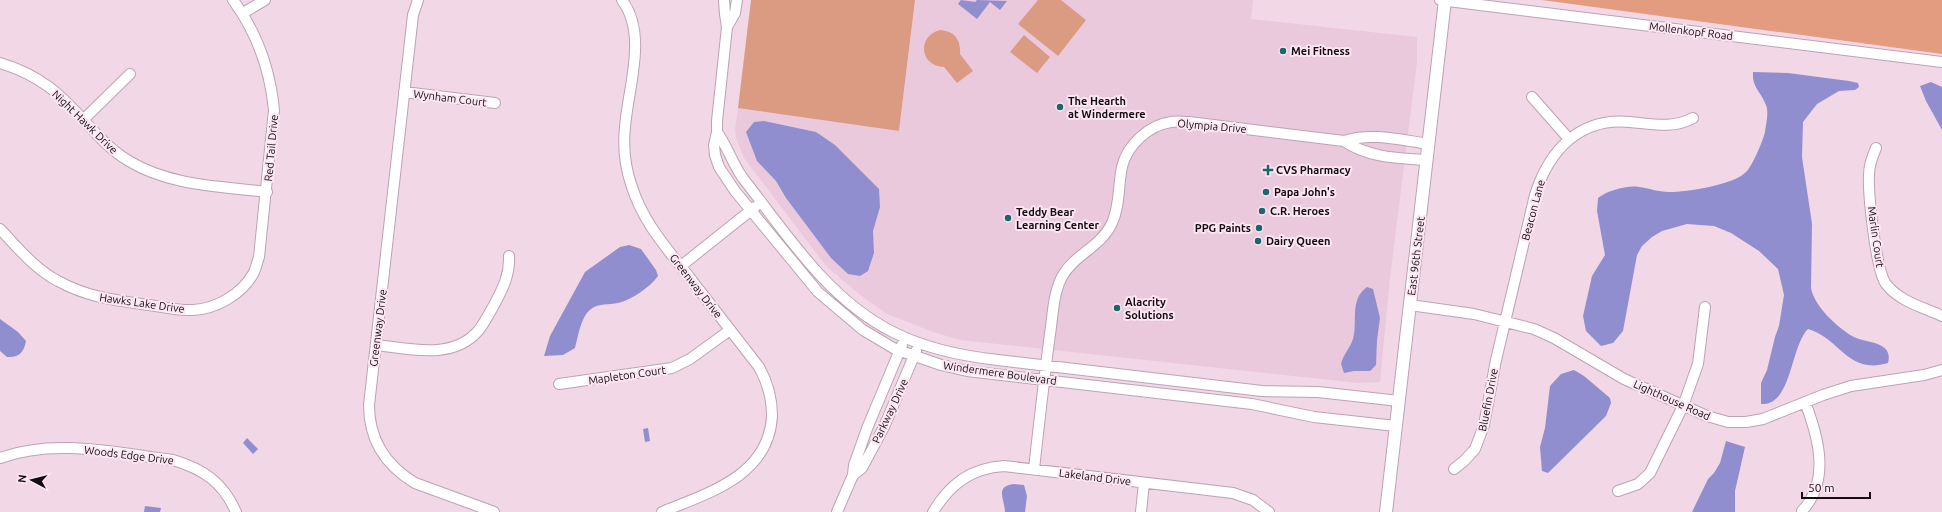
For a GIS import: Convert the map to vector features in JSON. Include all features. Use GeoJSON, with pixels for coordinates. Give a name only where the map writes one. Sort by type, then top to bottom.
{"type":"FeatureCollection","features":[{"type":"Feature","properties":{"kind":"main road","name":"East 96th Street"},"geometry":{"type":"LineString","coordinates":[[1386,512],[1429,144],[1444,0]]}},
{"type":"Feature","properties":{"kind":"street","name":"Red Tail Drive"},"geometry":{"type":"LineString","coordinates":[[233,0],[243,13],[262,51],[272,90],[274,125],[259,257],[253,274],[234,295]]}},
{"type":"Feature","properties":{"kind":"street"},"geometry":{"type":"LineString","coordinates":[[243,13],[265,0]]}},
{"type":"Feature","properties":{"kind":"street","name":"Greenway Drive"},"geometry":{"type":"LineString","coordinates":[[418,0],[413,14],[369,414],[374,438],[386,459],[394,469],[415,483],[494,512]]}},
{"type":"Feature","properties":{"kind":"street","name":"Greenway Drive"},"geometry":{"type":"LineString","coordinates":[[622,0],[632,18],[635,35],[624,148],[628,170],[644,218],[759,367],[767,380],[772,408],[768,436],[758,458],[738,478],[726,485],[662,512]]}},
{"type":"Feature","properties":{"kind":"street","name":"Windermere Boulevard"},"geometry":{"type":"LineString","coordinates":[[724,0],[724,14],[727,27],[717,132],[714,145],[719,167],[726,179],[750,210],[818,292],[863,330],[900,351],[914,357],[954,369],[1252,404],[1314,417],[1396,426]]}},
{"type":"Feature","properties":{"kind":"street","name":"Windermere Boulevard"},"geometry":{"type":"LineString","coordinates":[[727,27],[735,14],[737,0]]}},
{"type":"Feature","properties":{"kind":"street","name":"Mollenkopf Road"},"geometry":{"type":"LineString","coordinates":[[1444,0],[1942,62]]}},
{"type":"Feature","properties":{"kind":"street","name":"Night Hawk Drive"},"geometry":{"type":"LineString","coordinates":[[0,63],[17,68],[49,87],[106,144],[138,166],[180,182],[267,192]]}},
{"type":"Feature","properties":{"kind":"street"},"geometry":{"type":"LineString","coordinates":[[83,120],[130,74]]}},
{"type":"Feature","properties":{"kind":"street","name":"Wynham Court"},"geometry":{"type":"LineString","coordinates":[[404,92],[495,103]]}},
{"type":"Feature","properties":{"kind":"street"},"geometry":{"type":"LineString","coordinates":[[1532,97],[1569,139]]}},
{"type":"Feature","properties":{"kind":"street","name":"Beacon Lane"},"geometry":{"type":"LineString","coordinates":[[1506,321],[1539,183],[1548,164],[1563,144],[1588,128],[1609,122],[1626,122],[1665,126],[1683,123],[1693,118]]}},
{"type":"Feature","properties":{"kind":"street","name":"Olympia Drive"},"geometry":{"type":"LineString","coordinates":[[1034,470],[1056,293],[1062,276],[1070,265],[1096,245],[1108,231],[1116,213],[1124,160],[1129,151],[1144,134],[1153,128],[1166,123],[1189,122],[1344,141],[1356,137],[1367,137],[1429,144]]}},
{"type":"Feature","properties":{"kind":"street","name":"Windermere Boulevard"},"geometry":{"type":"LineString","coordinates":[[717,132],[724,142],[735,166],[810,263],[840,295],[879,324],[905,338],[970,357],[1262,391],[1318,392],[1399,401]]}},
{"type":"Feature","properties":{"kind":"street","name":"Olympia Drive"},"geometry":{"type":"LineString","coordinates":[[1344,141],[1355,149],[1374,155],[1427,160]]}},
{"type":"Feature","properties":{"kind":"street","name":"Marlin Court"},"geometry":{"type":"LineString","coordinates":[[1876,148],[1870,164],[1869,182],[1878,260],[1884,280],[1902,298],[1942,316]]}},
{"type":"Feature","properties":{"kind":"street"},"geometry":{"type":"LineString","coordinates":[[681,266],[762,202]]}},
{"type":"Feature","properties":{"kind":"street","name":"Hawks Lake Drive"},"geometry":{"type":"LineString","coordinates":[[0,228],[41,270],[57,281],[92,296],[194,310],[208,307],[234,295]]}},
{"type":"Feature","properties":{"kind":"street"},"geometry":{"type":"LineString","coordinates":[[377,345],[434,351],[454,348],[465,342],[479,330],[502,291],[509,273],[509,256]]}},
{"type":"Feature","properties":{"kind":"street","name":"Lighthouse Road"},"geometry":{"type":"LineString","coordinates":[[1410,304],[1446,309],[1530,327],[1546,334],[1617,375],[1683,406],[1715,419],[1741,423],[1763,419],[1805,402],[1855,385],[1924,375],[1942,370]]}},
{"type":"Feature","properties":{"kind":"street"},"geometry":{"type":"LineString","coordinates":[[1618,491],[1627,490],[1638,484],[1650,472],[1683,406],[1696,372],[1704,307]]}},
{"type":"Feature","properties":{"kind":"street","name":"Bluefin Drive"},"geometry":{"type":"LineString","coordinates":[[1454,469],[1467,458],[1480,438],[1506,321]]}},
{"type":"Feature","properties":{"kind":"street","name":"Mapleton Court"},"geometry":{"type":"LineString","coordinates":[[559,384],[672,368],[690,359],[730,330]]}},
{"type":"Feature","properties":{"kind":"street","name":"Parkway Drive"},"geometry":{"type":"LineString","coordinates":[[837,512],[853,475],[854,465],[868,426],[905,338]]}},
{"type":"Feature","properties":{"kind":"street","name":"Parkway Drive"},"geometry":{"type":"LineString","coordinates":[[853,475],[862,468],[884,427],[919,343]]}},
{"type":"Feature","properties":{"kind":"street"},"geometry":{"type":"LineString","coordinates":[[1802,511],[1813,494],[1818,481],[1820,460],[1816,431],[1805,402]]}},
{"type":"Feature","properties":{"kind":"street","name":"Woods Edge Drive"},"geometry":{"type":"LineString","coordinates":[[0,458],[30,450],[62,447],[173,460],[190,465],[211,476],[226,494],[236,512]]}},
{"type":"Feature","properties":{"kind":"street","name":"Lakeland Drive"},"geometry":{"type":"LineString","coordinates":[[933,512],[945,494],[966,476],[982,470],[997,467],[1233,493],[1253,500],[1269,512]]}},
{"type":"Feature","properties":{"kind":"street"},"geometry":{"type":"LineString","coordinates":[[1141,512],[1144,483]]}},
{"type":"Feature","properties":{"kind":"shaded area"},"geometry":{"type":"Polygon","coordinates":[[[751,0],[915,0],[899,131],[738,108],[751,0]]]}},
{"type":"Feature","properties":{"kind":"shaded area"},"geometry":{"type":"Polygon","coordinates":[[[915,0],[1253,0],[1251,19],[1417,37],[1417,62],[1390,278],[1380,382],[1358,383],[960,340],[933,332],[887,314],[859,294],[826,266],[744,158],[736,138],[735,129],[738,108],[899,131],[915,0]]]}},
{"type":"Feature","properties":{"kind":"shaded area"},"geometry":{"type":"Polygon","coordinates":[[[961,0],[975,2],[977,0],[1007,1],[1000,10],[990,2],[977,19],[958,4],[961,0]]]}},
{"type":"Feature","properties":{"kind":"shaded area"},"geometry":{"type":"Polygon","coordinates":[[[1038,0],[1061,0],[1086,20],[1058,56],[1018,24],[1038,0]]]}},
{"type":"Feature","properties":{"kind":"shaded area"},"geometry":{"type":"Polygon","coordinates":[[[1542,0],[1942,0],[1942,54],[1542,0]]]}},
{"type":"Feature","properties":{"kind":"shaded area"},"geometry":{"type":"Polygon","coordinates":[[[940,30],[950,32],[956,37],[959,44],[960,54],[973,71],[957,83],[944,67],[930,62],[924,50],[927,38],[940,30]]]}},
{"type":"Feature","properties":{"kind":"shaded area"},"geometry":{"type":"Polygon","coordinates":[[[1024,35],[1050,57],[1037,73],[1010,52],[1024,35]]]}},
{"type":"Feature","properties":{"kind":"shaded area"},"geometry":{"type":"Polygon","coordinates":[[[1753,72],[1788,73],[1858,83],[1859,87],[1855,90],[1839,91],[1817,104],[1803,122],[1802,157],[1812,224],[1811,288],[1813,295],[1821,309],[1840,327],[1858,339],[1883,346],[1887,350],[1889,356],[1888,363],[1874,365],[1863,364],[1845,354],[1829,340],[1808,329],[1802,337],[1785,386],[1779,396],[1771,402],[1761,404],[1761,383],[1767,370],[1779,326],[1784,295],[1778,269],[1759,251],[1731,233],[1714,226],[1687,224],[1662,231],[1642,246],[1637,255],[1623,331],[1613,343],[1601,346],[1586,331],[1583,316],[1592,276],[1605,255],[1597,211],[1598,198],[1612,191],[1629,187],[1639,187],[1669,192],[1687,191],[1722,184],[1741,176],[1747,171],[1755,158],[1765,132],[1767,115],[1767,108],[1764,100],[1755,86],[1753,72]]]}},
{"type":"Feature","properties":{"kind":"shaded area"},"geometry":{"type":"Polygon","coordinates":[[[1931,82],[1942,87],[1942,130],[1926,101],[1920,86],[1931,82]]]}},
{"type":"Feature","properties":{"kind":"shaded area"},"geometry":{"type":"Polygon","coordinates":[[[764,121],[816,132],[835,145],[879,189],[880,207],[873,231],[874,253],[868,271],[860,276],[848,274],[831,258],[786,198],[776,181],[757,161],[746,132],[754,122],[764,121]]]}},
{"type":"Feature","properties":{"kind":"shaded area"},"geometry":{"type":"Polygon","coordinates":[[[629,245],[641,249],[656,270],[658,276],[655,280],[646,289],[629,299],[618,303],[604,304],[591,309],[582,322],[575,348],[563,355],[544,356],[550,336],[585,272],[620,247],[629,245]]]}},
{"type":"Feature","properties":{"kind":"shaded area"},"geometry":{"type":"Polygon","coordinates":[[[1367,287],[1373,289],[1380,318],[1376,365],[1370,371],[1354,371],[1344,373],[1341,364],[1353,339],[1356,304],[1361,292],[1367,287]]]}},
{"type":"Feature","properties":{"kind":"shaded area"},"geometry":{"type":"Polygon","coordinates":[[[0,319],[18,332],[26,341],[20,354],[7,357],[0,351],[0,319]]]}},
{"type":"Feature","properties":{"kind":"shaded area"},"geometry":{"type":"Polygon","coordinates":[[[1574,370],[1584,376],[1610,398],[1611,403],[1606,416],[1548,473],[1542,471],[1540,447],[1545,428],[1550,386],[1561,374],[1574,370]]]}},
{"type":"Feature","properties":{"kind":"shaded area"},"geometry":{"type":"Polygon","coordinates":[[[648,428],[650,441],[645,442],[643,429],[648,428]]]}},
{"type":"Feature","properties":{"kind":"shaded area"},"geometry":{"type":"Polygon","coordinates":[[[247,438],[258,449],[253,454],[243,443],[247,438]]]}},
{"type":"Feature","properties":{"kind":"shaded area"},"geometry":{"type":"Polygon","coordinates":[[[1726,441],[1745,447],[1735,491],[1735,512],[1692,512],[1708,479],[1720,463],[1726,441]]]}},
{"type":"Feature","properties":{"kind":"shaded area"},"geometry":{"type":"Polygon","coordinates":[[[1008,485],[1024,485],[1027,496],[1025,512],[1005,512],[1002,491],[1008,485]]]}},
{"type":"Feature","properties":{"kind":"shaded area"},"geometry":{"type":"Polygon","coordinates":[[[145,506],[161,508],[160,512],[144,512],[145,506]]]}},
{"type":"Feature","properties":{"kind":"place","name":"Mei Fitness"},"geometry":{"type":"Point","coordinates":[1283,51]}},
{"type":"Feature","properties":{"kind":"place","name":"The Hearth at Windermere"},"geometry":{"type":"Point","coordinates":[1060,107]}},
{"type":"Feature","properties":{"kind":"place","name":"CVS Pharmacy"},"geometry":{"type":"Point","coordinates":[1268,170]}},
{"type":"Feature","properties":{"kind":"place","name":"Papa John's"},"geometry":{"type":"Point","coordinates":[1266,192]}},
{"type":"Feature","properties":{"kind":"place","name":"C.R. Heroes"},"geometry":{"type":"Point","coordinates":[1262,211]}},
{"type":"Feature","properties":{"kind":"place","name":"Teddy Bear Learning Center"},"geometry":{"type":"Point","coordinates":[1008,218]}},
{"type":"Feature","properties":{"kind":"place","name":"PPG Paints"},"geometry":{"type":"Point","coordinates":[1259,228]}},
{"type":"Feature","properties":{"kind":"place","name":"Dairy Queen"},"geometry":{"type":"Point","coordinates":[1258,241]}},
{"type":"Feature","properties":{"kind":"place","name":"Alacrity Solutions"},"geometry":{"type":"Point","coordinates":[1117,308]}}]}
